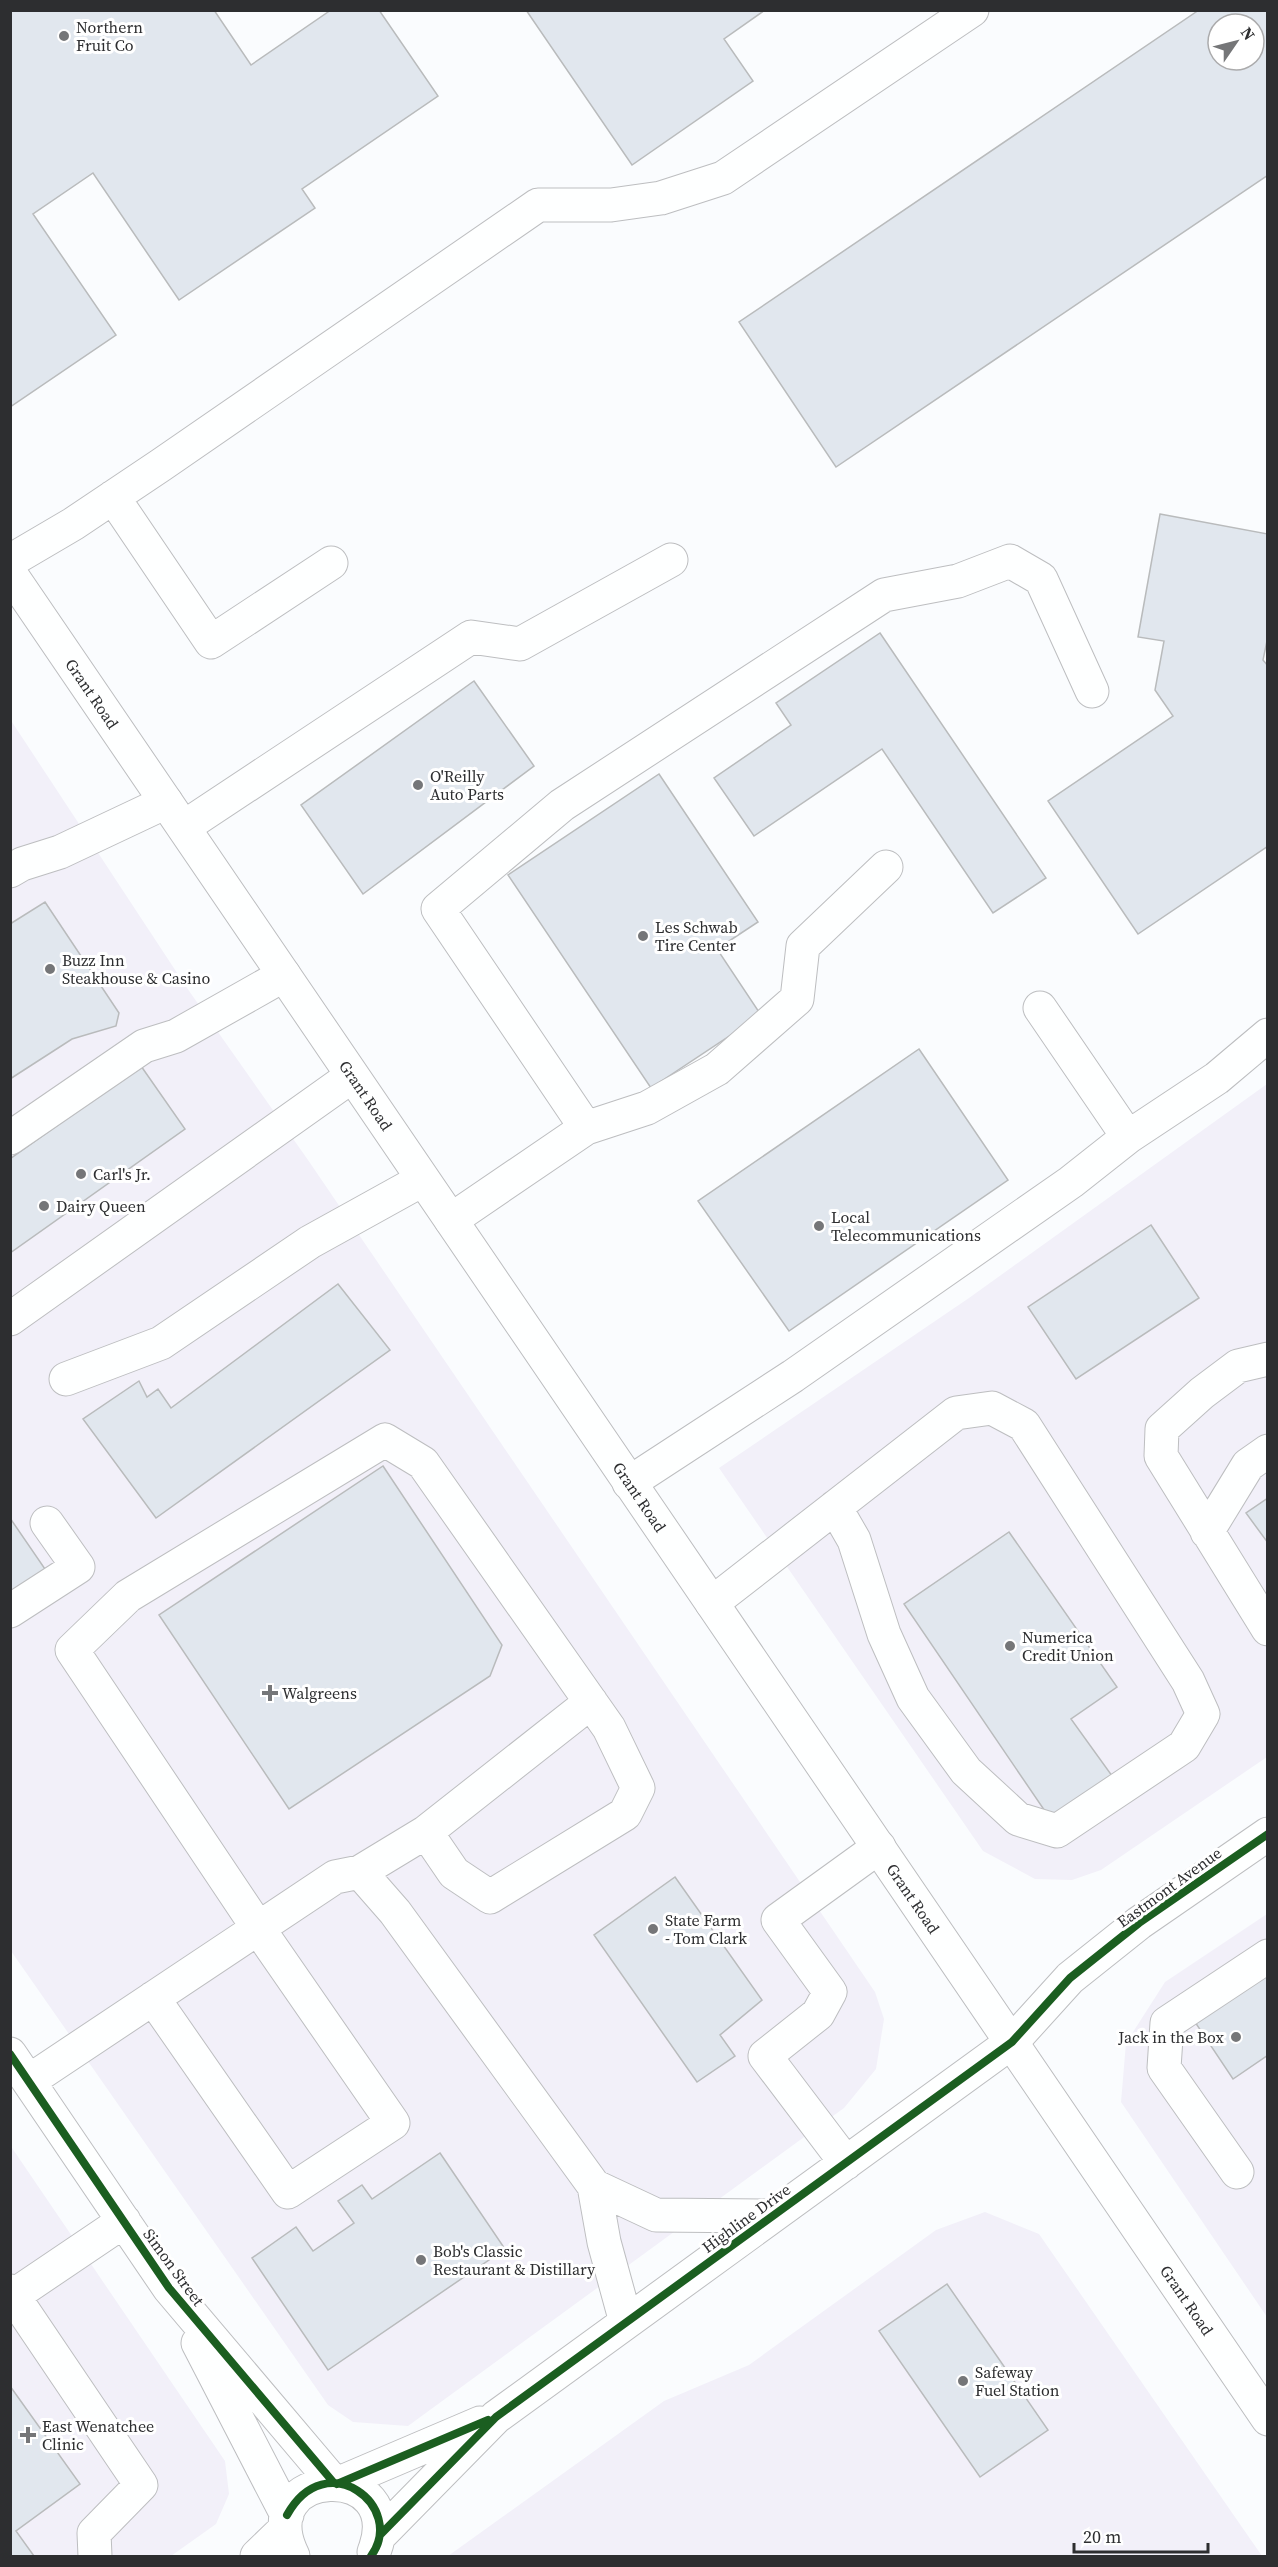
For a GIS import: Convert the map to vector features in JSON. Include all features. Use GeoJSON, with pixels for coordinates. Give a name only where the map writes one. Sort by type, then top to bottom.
{"type":"FeatureCollection","features":[{"type":"Feature","properties":{"kind":"main road"},"geometry":{"type":"LineString","coordinates":[[10,561],[113,497],[538,205],[611,205],[662,198],[723,178],[972,10]]}},
{"type":"Feature","properties":{"kind":"main road"},"geometry":{"type":"LineString","coordinates":[[113,497],[211,642],[331,563]]}},
{"type":"Feature","properties":{"kind":"main road"},"geometry":{"type":"LineString","coordinates":[[10,871],[22,864],[175,815],[471,637],[520,644],[671,560]]}},
{"type":"Feature","properties":{"kind":"main road"},"geometry":{"type":"LineString","coordinates":[[586,1128],[438,909],[562,805],[884,595],[958,581],[1010,561],[1041,579],[1092,691]]}},
{"type":"Feature","properties":{"kind":"main road","name":"Grant Road"},"geometry":{"type":"LineString","coordinates":[[10,573],[1268,2419]]}},
{"type":"Feature","properties":{"kind":"main road"},"geometry":{"type":"LineString","coordinates":[[451,1220],[586,1128],[647,1108],[717,1070],[797,999],[803,946],[886,867]]}},
{"type":"Feature","properties":{"kind":"main road"},"geometry":{"type":"LineString","coordinates":[[10,1138],[144,1046],[176,1036],[284,975]]}},
{"type":"Feature","properties":{"kind":"main road"},"geometry":{"type":"LineString","coordinates":[[1040,1008],[1128,1137]]}},
{"type":"Feature","properties":{"kind":"main road"},"geometry":{"type":"LineString","coordinates":[[629,1483],[785,1382],[1071,1182],[1128,1137],[1217,1078],[1268,1035]]}},
{"type":"Feature","properties":{"kind":"main road"},"geometry":{"type":"LineString","coordinates":[[10,1319],[352,1076]]}},
{"type":"Feature","properties":{"kind":"main road"},"geometry":{"type":"LineString","coordinates":[[66,1379],[161,1343],[310,1242],[422,1180]]}},
{"type":"Feature","properties":{"kind":"main road"},"geometry":{"type":"LineString","coordinates":[[1268,1359],[1238,1366],[1202,1393],[1162,1430],[1161,1456],[1268,1629]]}},
{"type":"Feature","properties":{"kind":"main road"},"geometry":{"type":"LineString","coordinates":[[712,1603],[835,1507],[956,1413],[992,1408],[1024,1425],[1188,1681],[1203,1714],[1184,1746],[1057,1831],[1018,1819],[966,1771],[913,1698],[884,1634],[854,1540],[835,1507]]}},
{"type":"Feature","properties":{"kind":"main road"},"geometry":{"type":"LineString","coordinates":[[153,1998],[288,2192],[393,2123],[258,1928],[72,1650],[128,1596],[386,1440],[423,1463],[609,1728],[638,1788],[626,1814],[490,1897],[454,1873],[426,1832]]}},
{"type":"Feature","properties":{"kind":"main road"},"geometry":{"type":"LineString","coordinates":[[1207,1532],[1248,1465],[1268,1451]]}},
{"type":"Feature","properties":{"kind":"main road"},"geometry":{"type":"LineString","coordinates":[[10,1611],[78,1567],[47,1523]]}},
{"type":"Feature","properties":{"kind":"main road"},"geometry":{"type":"LineString","coordinates":[[29,2081],[335,1877],[360,1872],[426,1832],[591,1702]]}},
{"type":"Feature","properties":{"kind":"main road","name":"Eastmont Avenue"},"geometry":{"type":"LineString","coordinates":[[1012,2042],[1070,1978],[1139,1923],[1268,1834]]}},
{"type":"Feature","properties":{"kind":"main road"},"geometry":{"type":"LineString","coordinates":[[846,2163],[765,2055],[819,2014],[830,1992],[778,1920],[879,1847]]}},
{"type":"Feature","properties":{"kind":"main road"},"geometry":{"type":"LineString","coordinates":[[360,1872],[395,1912],[594,2186],[604,2242],[626,2322]]}},
{"type":"Feature","properties":{"kind":"main road"},"geometry":{"type":"LineString","coordinates":[[1237,2172],[1164,2068],[1167,2024],[1268,1956]]}},
{"type":"Feature","properties":{"kind":"main road","name":"Highline Drive"},"geometry":{"type":"LineString","coordinates":[[379,2546],[496,2417],[1012,2042]]}},
{"type":"Feature","properties":{"kind":"main road","name":"Simon Street"},"geometry":{"type":"LineString","coordinates":[[10,2054],[169,2288],[336,2483]]}},
{"type":"Feature","properties":{"kind":"main road"},"geometry":{"type":"LineString","coordinates":[[594,2186],[656,2215],[772,2216]]}},
{"type":"Feature","properties":{"kind":"main road"},"geometry":{"type":"LineString","coordinates":[[95,2556],[94,2533],[141,2485],[12,2295],[124,2221]]}},
{"type":"Feature","properties":{"kind":"main road","name":"Simon Street"},"geometry":{"type":"LineString","coordinates":[[169,2288],[289,2534]]}},
{"type":"Feature","properties":{"kind":"main road","name":"Highline Drive"},"geometry":{"type":"LineString","coordinates":[[257,2556],[289,2534],[295,2502],[305,2491],[319,2485],[336,2483],[496,2417]]}},
{"type":"Feature","properties":{"kind":"main road","name":"Highline Drive"},"geometry":{"type":"LineString","coordinates":[[336,2483],[362,2492],[372,2504],[378,2519],[379,2546]]}},
{"type":"Feature","properties":{"kind":"shaded area"},"geometry":{"type":"Polygon","coordinates":[[[10,719],[187,988],[308,1160],[875,1992],[884,2019],[876,2069],[844,2108],[408,2426],[353,2422],[328,2405],[11,1951],[10,719]]]}},
{"type":"Feature","properties":{"kind":"shaded area"},"geometry":{"type":"Polygon","coordinates":[[[1267,1084],[1267,1757],[1101,1870],[1072,1880],[1035,1879],[983,1851],[719,1468],[969,1298],[1267,1084]]]}},
{"type":"Feature","properties":{"kind":"shaded area"},"geometry":{"type":"Polygon","coordinates":[[[1267,1914],[1267,2317],[1121,2102],[1126,2043],[1165,1982],[1267,1914]]]}},
{"type":"Feature","properties":{"kind":"shaded area"},"geometry":{"type":"Polygon","coordinates":[[[10,2145],[225,2461],[229,2494],[216,2524],[171,2556],[11,2556],[10,2145]]]}},
{"type":"Feature","properties":{"kind":"shaded area"},"geometry":{"type":"Polygon","coordinates":[[[985,2212],[1039,2234],[1262,2556],[448,2556],[664,2401],[749,2365],[936,2230],[985,2212]]]}},
{"type":"Feature","properties":{"kind":"building"},"geometry":{"type":"Polygon","coordinates":[[[10,10],[214,10],[251,65],[331,10],[379,10],[438,96],[302,189],[315,208],[179,300],[93,173],[33,214],[116,335],[10,407],[10,10]]]}},
{"type":"Feature","properties":{"kind":"building"},"geometry":{"type":"Polygon","coordinates":[[[526,10],[765,10],[724,39],[753,81],[632,165],[526,10]]]}},
{"type":"Feature","properties":{"kind":"building"},"geometry":{"type":"Polygon","coordinates":[[[1199,10],[1268,10],[1268,175],[836,467],[739,322],[1199,10]]]}},
{"type":"Feature","properties":{"kind":"building"},"geometry":{"type":"Polygon","coordinates":[[[1160,514],[1268,534],[1268,636],[1263,660],[1268,666],[1268,846],[1138,934],[1048,801],[1173,716],[1155,690],[1164,641],[1138,637],[1160,514]]]}},
{"type":"Feature","properties":{"kind":"building"},"geometry":{"type":"Polygon","coordinates":[[[880,633],[1046,878],[993,913],[882,749],[754,836],[714,778],[791,725],[776,703],[880,633]]]}},
{"type":"Feature","properties":{"kind":"building","name":"O'Reilly Auto Parts"},"geometry":{"type":"Polygon","coordinates":[[[474,681],[534,766],[363,894],[301,805],[474,681]]]}},
{"type":"Feature","properties":{"kind":"building","name":"Les Schwab Tire Center"},"geometry":{"type":"Polygon","coordinates":[[[659,774],[758,922],[717,949],[761,1015],[651,1088],[508,875],[659,774]]]}},
{"type":"Feature","properties":{"kind":"building","name":"Buzz Inn Steakhouse & Casino"},"geometry":{"type":"Polygon","coordinates":[[[45,902],[119,1013],[116,1026],[72,1039],[10,1079],[10,924],[45,902]]]}},
{"type":"Feature","properties":{"kind":"building"},"geometry":{"type":"Polygon","coordinates":[[[919,1049],[1008,1180],[789,1331],[698,1201],[919,1049]]]}},
{"type":"Feature","properties":{"kind":"building","name":"Dairy Queen"},"geometry":{"type":"Polygon","coordinates":[[[141,1066],[185,1129],[10,1253],[10,1159],[141,1066]]]}},
{"type":"Feature","properties":{"kind":"building"},"geometry":{"type":"Polygon","coordinates":[[[1151,1225],[1199,1298],[1076,1379],[1028,1307],[1151,1225]]]}},
{"type":"Feature","properties":{"kind":"building"},"geometry":{"type":"Polygon","coordinates":[[[338,1284],[390,1350],[156,1518],[83,1419],[139,1381],[147,1397],[158,1389],[171,1408],[338,1284]]]}},
{"type":"Feature","properties":{"kind":"building","name":"Walgreens"},"geometry":{"type":"Polygon","coordinates":[[[383,1466],[502,1645],[490,1676],[289,1809],[159,1615],[383,1466]]]}},
{"type":"Feature","properties":{"kind":"building"},"geometry":{"type":"Polygon","coordinates":[[[1268,1498],[1268,1543],[1246,1513],[1268,1498]]]}},
{"type":"Feature","properties":{"kind":"building"},"geometry":{"type":"Polygon","coordinates":[[[10,1518],[45,1569],[10,1593],[10,1518]]]}},
{"type":"Feature","properties":{"kind":"building","name":"Numerica Credit Union"},"geometry":{"type":"Polygon","coordinates":[[[1009,1532],[1117,1687],[1071,1719],[1115,1780],[1051,1820],[904,1604],[1009,1532]]]}},
{"type":"Feature","properties":{"kind":"building"},"geometry":{"type":"Polygon","coordinates":[[[675,1877],[762,2000],[720,2035],[735,2056],[697,2082],[594,1935],[675,1877]]]}},
{"type":"Feature","properties":{"kind":"building","name":"Jack in the Box"},"geometry":{"type":"Polygon","coordinates":[[[1268,1968],[1268,2055],[1233,2079],[1193,2019],[1268,1968]]]}},
{"type":"Feature","properties":{"kind":"building"},"geometry":{"type":"Polygon","coordinates":[[[440,2153],[505,2249],[328,2370],[252,2258],[296,2227],[313,2251],[354,2223],[338,2201],[362,2185],[372,2199],[440,2153]]]}},
{"type":"Feature","properties":{"kind":"building","name":"Safeway Fuel Station"},"geometry":{"type":"Polygon","coordinates":[[[947,2284],[1048,2430],[980,2477],[879,2331],[947,2284]]]}},
{"type":"Feature","properties":{"kind":"building","name":"East Wenatchee Clinic"},"geometry":{"type":"Polygon","coordinates":[[[10,2386],[80,2484],[16,2531],[34,2556],[10,2556],[10,2386]]]}},
{"type":"Feature","properties":{"kind":"cycle path"},"geometry":{"type":"LineString","coordinates":[[380,2535],[496,2417],[1012,2042],[1070,1978],[1139,1923],[1268,1834]]}},
{"type":"Feature","properties":{"kind":"cycle path"},"geometry":{"type":"LineString","coordinates":[[10,2054],[169,2288],[334,2483]]}},
{"type":"Feature","properties":{"kind":"cycle path"},"geometry":{"type":"LineString","coordinates":[[337,2484],[488,2420]]}},
{"type":"Feature","properties":{"kind":"cycle path"},"geometry":{"type":"LineString","coordinates":[[287,2515],[303,2494],[322,2485],[340,2484],[357,2490],[371,2503],[379,2519],[379,2537],[371,2556]]}},
{"type":"Feature","properties":{"kind":"place","name":"Northern Fruit Co"},"geometry":{"type":"Point","coordinates":[64,36]}},
{"type":"Feature","properties":{"kind":"place","name":"O'Reilly Auto Parts"},"geometry":{"type":"Point","coordinates":[418,785]}},
{"type":"Feature","properties":{"kind":"place","name":"Les Schwab Tire Center"},"geometry":{"type":"Point","coordinates":[643,936]}},
{"type":"Feature","properties":{"kind":"place","name":"Buzz Inn Steakhouse & Casino"},"geometry":{"type":"Point","coordinates":[50,969]}},
{"type":"Feature","properties":{"kind":"place","name":"Carl's Jr."},"geometry":{"type":"Point","coordinates":[81,1174]}},
{"type":"Feature","properties":{"kind":"place","name":"Dairy Queen"},"geometry":{"type":"Point","coordinates":[44,1206]}},
{"type":"Feature","properties":{"kind":"place","name":"Local Telecommunications"},"geometry":{"type":"Point","coordinates":[819,1226]}},
{"type":"Feature","properties":{"kind":"place","name":"Numerica Credit Union"},"geometry":{"type":"Point","coordinates":[1010,1646]}},
{"type":"Feature","properties":{"kind":"place","name":"Walgreens"},"geometry":{"type":"Point","coordinates":[270,1693]}},
{"type":"Feature","properties":{"kind":"place","name":"State Farm - Tom Clark"},"geometry":{"type":"Point","coordinates":[653,1929]}},
{"type":"Feature","properties":{"kind":"place","name":"Jack in the Box"},"geometry":{"type":"Point","coordinates":[1236,2037]}},
{"type":"Feature","properties":{"kind":"place","name":"Bob's Classic Restaurant & Distillary"},"geometry":{"type":"Point","coordinates":[421,2260]}},
{"type":"Feature","properties":{"kind":"place","name":"Safeway Fuel Station"},"geometry":{"type":"Point","coordinates":[963,2381]}},
{"type":"Feature","properties":{"kind":"place","name":"East Wenatchee Clinic"},"geometry":{"type":"Point","coordinates":[28,2435]}}]}
